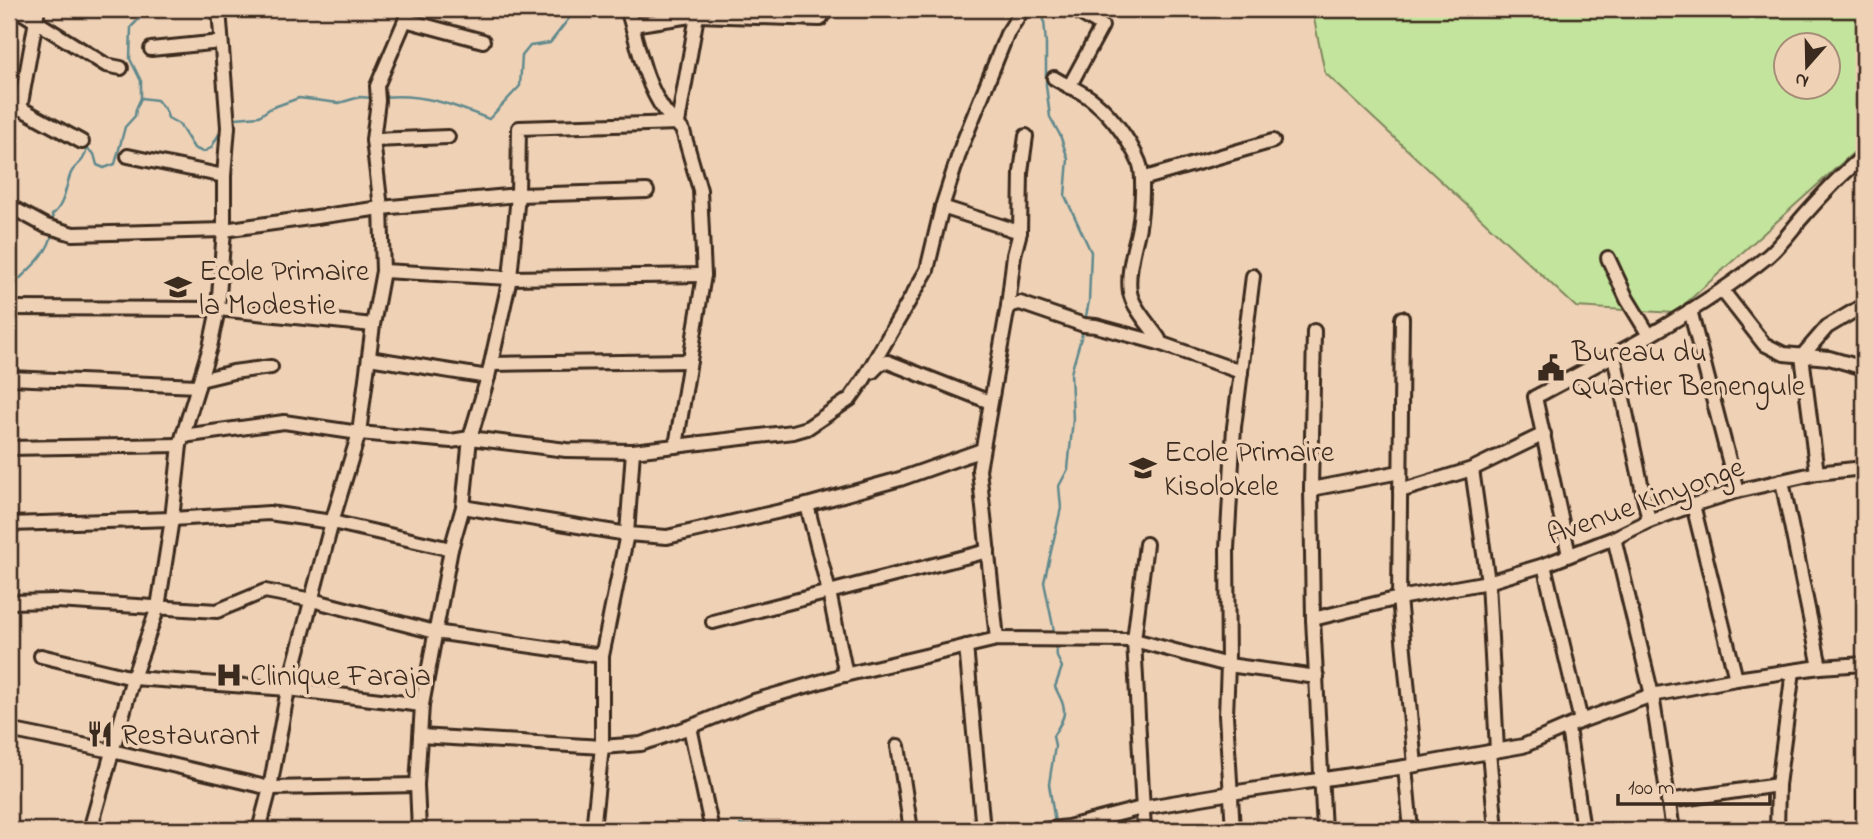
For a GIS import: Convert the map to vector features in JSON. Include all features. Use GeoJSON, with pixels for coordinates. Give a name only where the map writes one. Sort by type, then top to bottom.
{"type":"FeatureCollection","features":[{"type":"Feature","properties":{"kind":"street"},"geometry":{"type":"LineString","coordinates":[[16,9],[37,15],[106,65],[121,68]]}},
{"type":"Feature","properties":{"kind":"street"},"geometry":{"type":"LineString","coordinates":[[90,830],[133,678],[158,607],[181,441],[218,309],[225,230],[228,121],[219,9]]}},
{"type":"Feature","properties":{"kind":"street"},"geometry":{"type":"LineString","coordinates":[[628,9],[640,58],[654,92],[665,111],[678,123],[682,131],[700,190],[704,275],[676,446]]}},
{"type":"Feature","properties":{"kind":"street"},"geometry":{"type":"LineString","coordinates":[[632,25],[698,12],[820,19],[827,9]]}},
{"type":"Feature","properties":{"kind":"street"},"geometry":{"type":"LineString","coordinates":[[9,448],[181,441],[284,422],[451,442],[470,439],[566,450],[633,451],[793,432],[807,428],[850,399],[927,270],[942,207],[962,145],[1007,34],[1023,9]]}},
{"type":"Feature","properties":{"kind":"street"},"geometry":{"type":"LineString","coordinates":[[1069,87],[1102,26],[1073,9]]}},
{"type":"Feature","properties":{"kind":"street"},"geometry":{"type":"LineString","coordinates":[[678,123],[698,12]]}},
{"type":"Feature","properties":{"kind":"street"},"geometry":{"type":"LineString","coordinates":[[259,830],[270,788],[288,689],[332,522],[359,433],[383,271],[373,140],[377,86],[408,14],[483,41]]}},
{"type":"Feature","properties":{"kind":"street"},"geometry":{"type":"LineString","coordinates":[[20,110],[37,15]]}},
{"type":"Feature","properties":{"kind":"street"},"geometry":{"type":"LineString","coordinates":[[151,49],[221,42]]}},
{"type":"Feature","properties":{"kind":"street"},"geometry":{"type":"LineString","coordinates":[[1054,78],[1094,100],[1117,125],[1140,163],[1142,178],[1138,231],[1132,258],[1130,289],[1132,299],[1159,343]]}},
{"type":"Feature","properties":{"kind":"street"},"geometry":{"type":"LineString","coordinates":[[9,102],[82,142]]}},
{"type":"Feature","properties":{"kind":"street"},"geometry":{"type":"LineString","coordinates":[[419,830],[417,785],[422,705],[451,548],[463,507],[470,439],[490,370],[510,278],[518,195],[519,128],[678,123]]}},
{"type":"Feature","properties":{"kind":"street"},"geometry":{"type":"LineString","coordinates":[[997,639],[979,470],[1020,232],[1021,172],[1026,136]]}},
{"type":"Feature","properties":{"kind":"street"},"geometry":{"type":"LineString","coordinates":[[373,140],[448,137]]}},
{"type":"Feature","properties":{"kind":"street"},"geometry":{"type":"LineString","coordinates":[[1142,178],[1273,141]]}},
{"type":"Feature","properties":{"kind":"street"},"geometry":{"type":"LineString","coordinates":[[128,156],[225,176]]}},
{"type":"Feature","properties":{"kind":"street"},"geometry":{"type":"LineString","coordinates":[[1569,555],[1535,397],[1614,356],[1722,290],[1771,254],[1824,193],[1864,156]]}},
{"type":"Feature","properties":{"kind":"street"},"geometry":{"type":"LineString","coordinates":[[9,206],[52,228],[73,234],[225,230],[380,208],[518,195],[647,191]]}},
{"type":"Feature","properties":{"kind":"street"},"geometry":{"type":"LineString","coordinates":[[942,207],[1020,232]]}},
{"type":"Feature","properties":{"kind":"street"},"geometry":{"type":"LineString","coordinates":[[1608,258],[1627,299],[1649,335]]}},
{"type":"Feature","properties":{"kind":"street"},"geometry":{"type":"LineString","coordinates":[[383,271],[510,278],[704,275]]}},
{"type":"Feature","properties":{"kind":"street"},"geometry":{"type":"LineString","coordinates":[[1233,830],[1226,715],[1227,549],[1234,426],[1253,276]]}},
{"type":"Feature","properties":{"kind":"street"},"geometry":{"type":"LineString","coordinates":[[1722,290],[1764,344],[1784,354],[1829,358],[1864,368]]}},
{"type":"Feature","properties":{"kind":"street"},"geometry":{"type":"LineString","coordinates":[[1008,306],[1020,303],[1084,325],[1159,343],[1241,372]]}},
{"type":"Feature","properties":{"kind":"street"},"geometry":{"type":"LineString","coordinates":[[1817,473],[1802,356],[1828,327],[1864,305]]}},
{"type":"Feature","properties":{"kind":"street"},"geometry":{"type":"LineString","coordinates":[[9,309],[218,309],[373,325]]}},
{"type":"Feature","properties":{"kind":"street"},"geometry":{"type":"LineString","coordinates":[[1690,310],[1737,491]]}},
{"type":"Feature","properties":{"kind":"street"},"geometry":{"type":"LineString","coordinates":[[1402,317],[1399,598],[1410,766],[1411,830]]}},
{"type":"Feature","properties":{"kind":"street"},"geometry":{"type":"LineString","coordinates":[[1314,331],[1311,489],[1313,619],[1324,830]]}},
{"type":"Feature","properties":{"kind":"street"},"geometry":{"type":"LineString","coordinates":[[1614,356],[1648,521]]}},
{"type":"Feature","properties":{"kind":"street"},"geometry":{"type":"LineString","coordinates":[[369,358],[490,370],[690,361]]}},
{"type":"Feature","properties":{"kind":"street"},"geometry":{"type":"LineString","coordinates":[[864,379],[881,363],[888,362],[990,402]]}},
{"type":"Feature","properties":{"kind":"street"},"geometry":{"type":"LineString","coordinates":[[9,378],[199,383],[233,372],[271,367]]}},
{"type":"Feature","properties":{"kind":"street"},"geometry":{"type":"LineString","coordinates":[[1400,491],[1472,469],[1544,434]]}},
{"type":"Feature","properties":{"kind":"street"},"geometry":{"type":"LineString","coordinates":[[463,507],[627,534],[667,537],[807,505],[900,479],[982,450]]}},
{"type":"Feature","properties":{"kind":"street"},"geometry":{"type":"LineString","coordinates":[[593,830],[602,747],[602,656],[627,534],[633,451]]}},
{"type":"Feature","properties":{"kind":"street","name":"Avenue Kinyonge"},"geometry":{"type":"LineString","coordinates":[[1313,619],[1399,598],[1488,582],[1544,565],[1614,538],[1648,521],[1737,491],[1817,473],[1864,468]]}},
{"type":"Feature","properties":{"kind":"street"},"geometry":{"type":"LineString","coordinates":[[1472,469],[1488,582],[1496,830]]}},
{"type":"Feature","properties":{"kind":"street"},"geometry":{"type":"LineString","coordinates":[[1311,489],[1400,472]]}},
{"type":"Feature","properties":{"kind":"street"},"geometry":{"type":"LineString","coordinates":[[1782,481],[1820,667]]}},
{"type":"Feature","properties":{"kind":"street"},"geometry":{"type":"LineString","coordinates":[[807,505],[846,675]]}},
{"type":"Feature","properties":{"kind":"street"},"geometry":{"type":"LineString","coordinates":[[1693,505],[1736,679]]}},
{"type":"Feature","properties":{"kind":"street"},"geometry":{"type":"LineString","coordinates":[[9,524],[270,513],[332,522],[451,548]]}},
{"type":"Feature","properties":{"kind":"street"},"geometry":{"type":"LineString","coordinates":[[1614,538],[1652,695],[1673,830]]}},
{"type":"Feature","properties":{"kind":"street"},"geometry":{"type":"LineString","coordinates":[[1144,830],[1134,640],[1146,544]]}},
{"type":"Feature","properties":{"kind":"street"},"geometry":{"type":"LineString","coordinates":[[713,622],[988,551]]}},
{"type":"Feature","properties":{"kind":"street"},"geometry":{"type":"LineString","coordinates":[[1544,565],[1581,721]]}},
{"type":"Feature","properties":{"kind":"street"},"geometry":{"type":"LineString","coordinates":[[9,601],[57,601],[217,611],[265,592],[312,600],[435,632],[602,656]]}},
{"type":"Feature","properties":{"kind":"street"},"geometry":{"type":"LineString","coordinates":[[420,736],[602,747],[641,744],[751,702],[846,675],[997,639],[1134,640],[1228,665],[1317,677]]}},
{"type":"Feature","properties":{"kind":"street"},"geometry":{"type":"LineString","coordinates":[[966,646],[983,830]]}},
{"type":"Feature","properties":{"kind":"street"},"geometry":{"type":"LineString","coordinates":[[41,656],[133,678],[288,689],[422,705]]}},
{"type":"Feature","properties":{"kind":"street"},"geometry":{"type":"LineString","coordinates":[[1052,829],[1142,808],[1522,746],[1652,695],[1736,679],[1820,667],[1864,664]]}},
{"type":"Feature","properties":{"kind":"street"},"geometry":{"type":"LineString","coordinates":[[1777,830],[1778,785],[1793,671]]}},
{"type":"Feature","properties":{"kind":"street"},"geometry":{"type":"LineString","coordinates":[[690,727],[712,830]]}},
{"type":"Feature","properties":{"kind":"street"},"geometry":{"type":"LineString","coordinates":[[1568,728],[1583,830]]}},
{"type":"Feature","properties":{"kind":"street"},"geometry":{"type":"LineString","coordinates":[[9,730],[270,788],[417,785]]}},
{"type":"Feature","properties":{"kind":"street"},"geometry":{"type":"LineString","coordinates":[[898,746],[911,830]]}},
{"type":"Feature","properties":{"kind":"street"},"geometry":{"type":"LineString","coordinates":[[1668,801],[1778,785]]}},
{"type":"Feature","properties":{"kind":"street"},"geometry":{"type":"LineString","coordinates":[[1864,791],[1864,830]]}},
{"type":"Feature","properties":{"kind":"green space"},"geometry":{"type":"Polygon","coordinates":[[[1312,9],[1864,9],[1864,143],[1675,313],[1576,307],[1325,73],[1312,9]]]}},
{"type":"Feature","properties":{"kind":"waterway"},"geometry":{"type":"LineString","coordinates":[[76,9],[79,13],[91,9]]}},
{"type":"Feature","properties":{"kind":"waterway"},"geometry":{"type":"LineString","coordinates":[[54,223],[52,215],[62,201],[71,173],[87,149],[94,154],[97,165],[104,168],[115,164],[125,127],[135,116],[141,98],[141,81],[130,59],[131,27],[139,19],[139,9]]}},
{"type":"Feature","properties":{"kind":"waterway"},"geometry":{"type":"LineString","coordinates":[[383,97],[425,99],[489,119],[520,86],[522,56],[530,46],[550,43],[570,17],[569,9]]}},
{"type":"Feature","properties":{"kind":"waterway"},"geometry":{"type":"LineString","coordinates":[[1043,9],[1050,117],[1060,135],[1068,159],[1065,196],[1091,252],[1089,301],[1085,321]]}},
{"type":"Feature","properties":{"kind":"waterway"},"geometry":{"type":"LineString","coordinates":[[232,121],[236,118],[259,116],[271,108],[299,98],[339,103],[360,97],[373,98]]}},
{"type":"Feature","properties":{"kind":"waterway"},"geometry":{"type":"LineString","coordinates":[[141,98],[157,100],[168,118],[179,124],[194,148],[203,152],[211,148],[222,129]]}},
{"type":"Feature","properties":{"kind":"waterway"},"geometry":{"type":"LineString","coordinates":[[9,285],[14,284],[37,261],[47,248],[52,233]]}},
{"type":"Feature","properties":{"kind":"waterway"},"geometry":{"type":"LineString","coordinates":[[1055,636],[1044,582],[1061,508],[1059,486],[1068,469],[1073,419],[1071,373],[1083,331]]}},
{"type":"Feature","properties":{"kind":"waterway"},"geometry":{"type":"LineString","coordinates":[[1055,823],[1049,784],[1055,746],[1053,736],[1064,712],[1055,687],[1062,667],[1057,657],[1056,642]]}},
{"type":"Feature","properties":{"kind":"waterway"},"geometry":{"type":"LineString","coordinates":[[740,825],[769,826],[775,830]]}},
{"type":"Feature","properties":{"kind":"place","name":"Ecole Primaire la Modestie"},"geometry":{"type":"Point","coordinates":[178,287]}},
{"type":"Feature","properties":{"kind":"place","name":"Bureau du Quartier Benengule"},"geometry":{"type":"Point","coordinates":[1551,368]}},
{"type":"Feature","properties":{"kind":"place","name":"Ecole Primaire Kisolokele"},"geometry":{"type":"Point","coordinates":[1143,468]}},
{"type":"Feature","properties":{"kind":"place","name":"Clinique Faraja"},"geometry":{"type":"Point","coordinates":[229,675]}},
{"type":"Feature","properties":{"kind":"place","name":"Restaurant"},"geometry":{"type":"Point","coordinates":[100,734]}}]}
